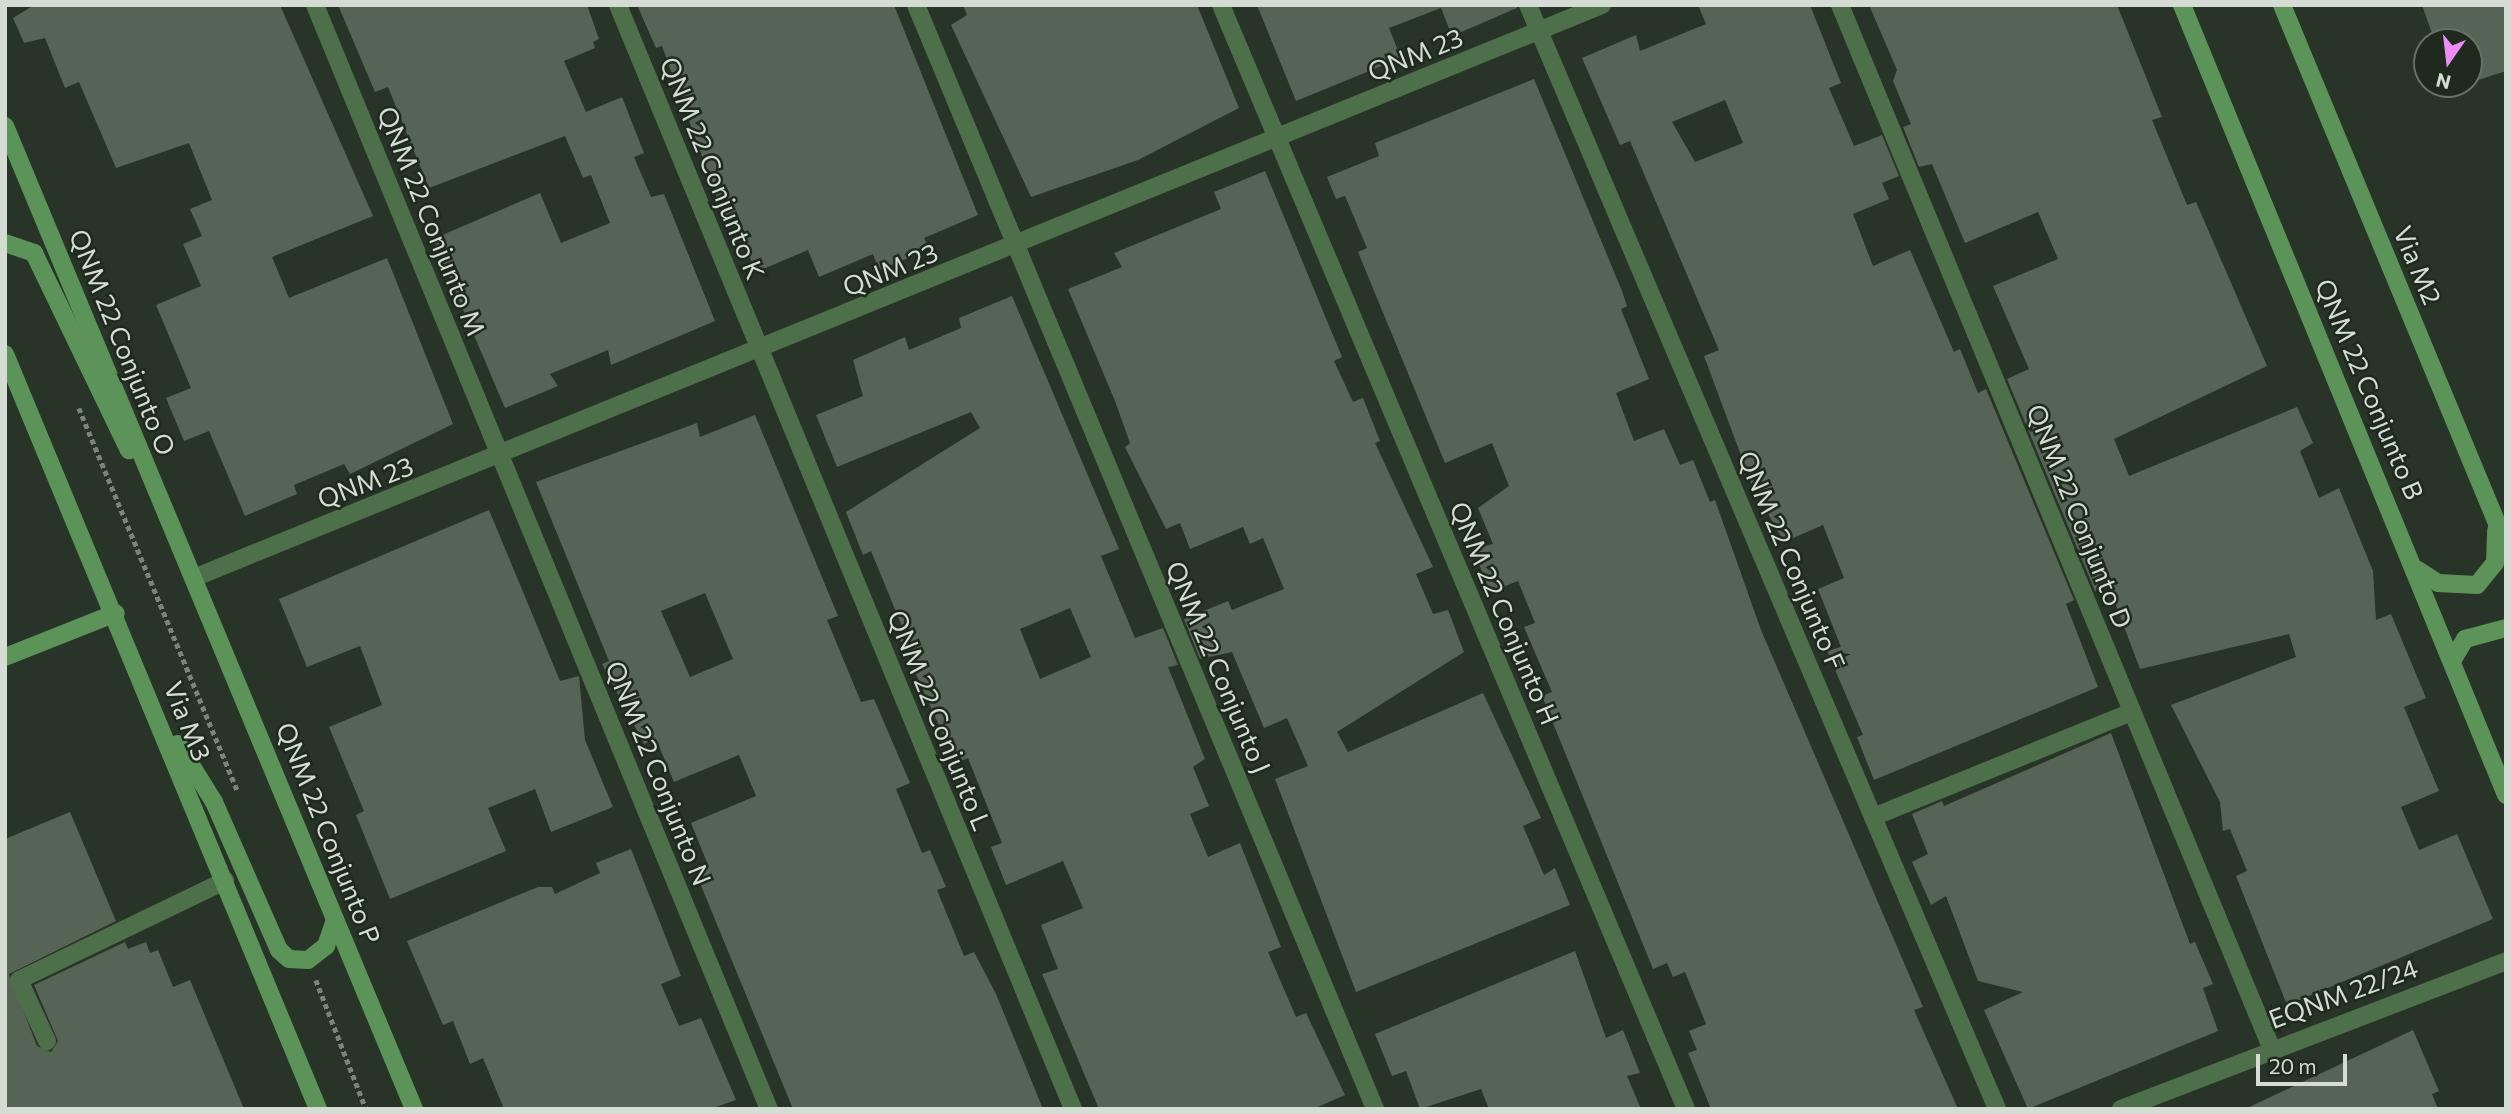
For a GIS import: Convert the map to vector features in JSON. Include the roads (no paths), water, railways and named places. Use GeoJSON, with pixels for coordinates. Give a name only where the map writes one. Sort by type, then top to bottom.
{"type":"FeatureCollection","features":[{"type":"Feature","properties":{"kind":"main road","name":"QNM 22 Conjunto B"},"geometry":{"type":"LineString","coordinates":[[2182,5],[2418,570],[2506,795]]}},
{"type":"Feature","properties":{"kind":"main road","name":"Via M2"},"geometry":{"type":"LineString","coordinates":[[2282,5],[2506,545]]}},
{"type":"Feature","properties":{"kind":"main road","name":"QNM 22 Conjunto O"},"geometry":{"type":"LineString","coordinates":[[5,125],[163,507],[196,576]]}},
{"type":"Feature","properties":{"kind":"main road"},"geometry":{"type":"LineString","coordinates":[[5,243],[34,253],[101,402],[163,507]]}},
{"type":"Feature","properties":{"kind":"main road","name":"Via M3"},"geometry":{"type":"LineString","coordinates":[[5,354],[116,612],[318,1109]]}},
{"type":"Feature","properties":{"kind":"main road"},"geometry":{"type":"LineString","coordinates":[[2418,570],[2438,583],[2477,585],[2495,563],[2496,521]]}},
{"type":"Feature","properties":{"kind":"main road","name":"QNM 22 Conjunto P"},"geometry":{"type":"LineString","coordinates":[[196,576],[414,1109]]}},
{"type":"Feature","properties":{"kind":"main road"},"geometry":{"type":"LineString","coordinates":[[5,657],[116,612]]}},
{"type":"Feature","properties":{"kind":"main road"},"geometry":{"type":"LineString","coordinates":[[2452,661],[2465,639],[2506,628]]}},
{"type":"Feature","properties":{"kind":"main road"},"geometry":{"type":"LineString","coordinates":[[152,703],[214,802],[279,950],[289,959],[309,960],[326,946],[335,920]]}},
{"type":"Feature","properties":{"kind":"street","name":"QNM 22 Conjunto M"},"geometry":{"type":"LineString","coordinates":[[315,5],[500,457]]}},
{"type":"Feature","properties":{"kind":"street","name":"QNM 22 Conjunto K"},"geometry":{"type":"LineString","coordinates":[[618,5],[759,351]]}},
{"type":"Feature","properties":{"kind":"street","name":"QNM 22 Conjunto J"},"geometry":{"type":"LineString","coordinates":[[916,5],[1375,1109]]}},
{"type":"Feature","properties":{"kind":"street","name":"QNM 22 Conjunto H"},"geometry":{"type":"LineString","coordinates":[[1221,5],[1686,1109]]}},
{"type":"Feature","properties":{"kind":"street","name":"QNM 22 Conjunto F"},"geometry":{"type":"LineString","coordinates":[[1528,5],[1997,1109]]}},
{"type":"Feature","properties":{"kind":"street","name":"QNM 23"},"geometry":{"type":"LineString","coordinates":[[196,576],[500,457],[1602,5]]}},
{"type":"Feature","properties":{"kind":"street","name":"QNM 22 Conjunto D"},"geometry":{"type":"LineString","coordinates":[[1840,5],[2271,1047]]}},
{"type":"Feature","properties":{"kind":"street","name":"QNM 22 Conjunto L"},"geometry":{"type":"LineString","coordinates":[[759,351],[1073,1109]]}},
{"type":"Feature","properties":{"kind":"street","name":"QNM 22 Conjunto N"},"geometry":{"type":"LineString","coordinates":[[500,457],[769,1109]]}},
{"type":"Feature","properties":{"kind":"street"},"geometry":{"type":"LineString","coordinates":[[1873,817],[2132,712]]}},
{"type":"Feature","properties":{"kind":"street"},"geometry":{"type":"LineString","coordinates":[[47,1041],[19,980],[225,881]]}},
{"type":"Feature","properties":{"kind":"street","name":"EQNM 22/24"},"geometry":{"type":"LineString","coordinates":[[2121,1109],[2271,1047],[2506,961]]}}]}
